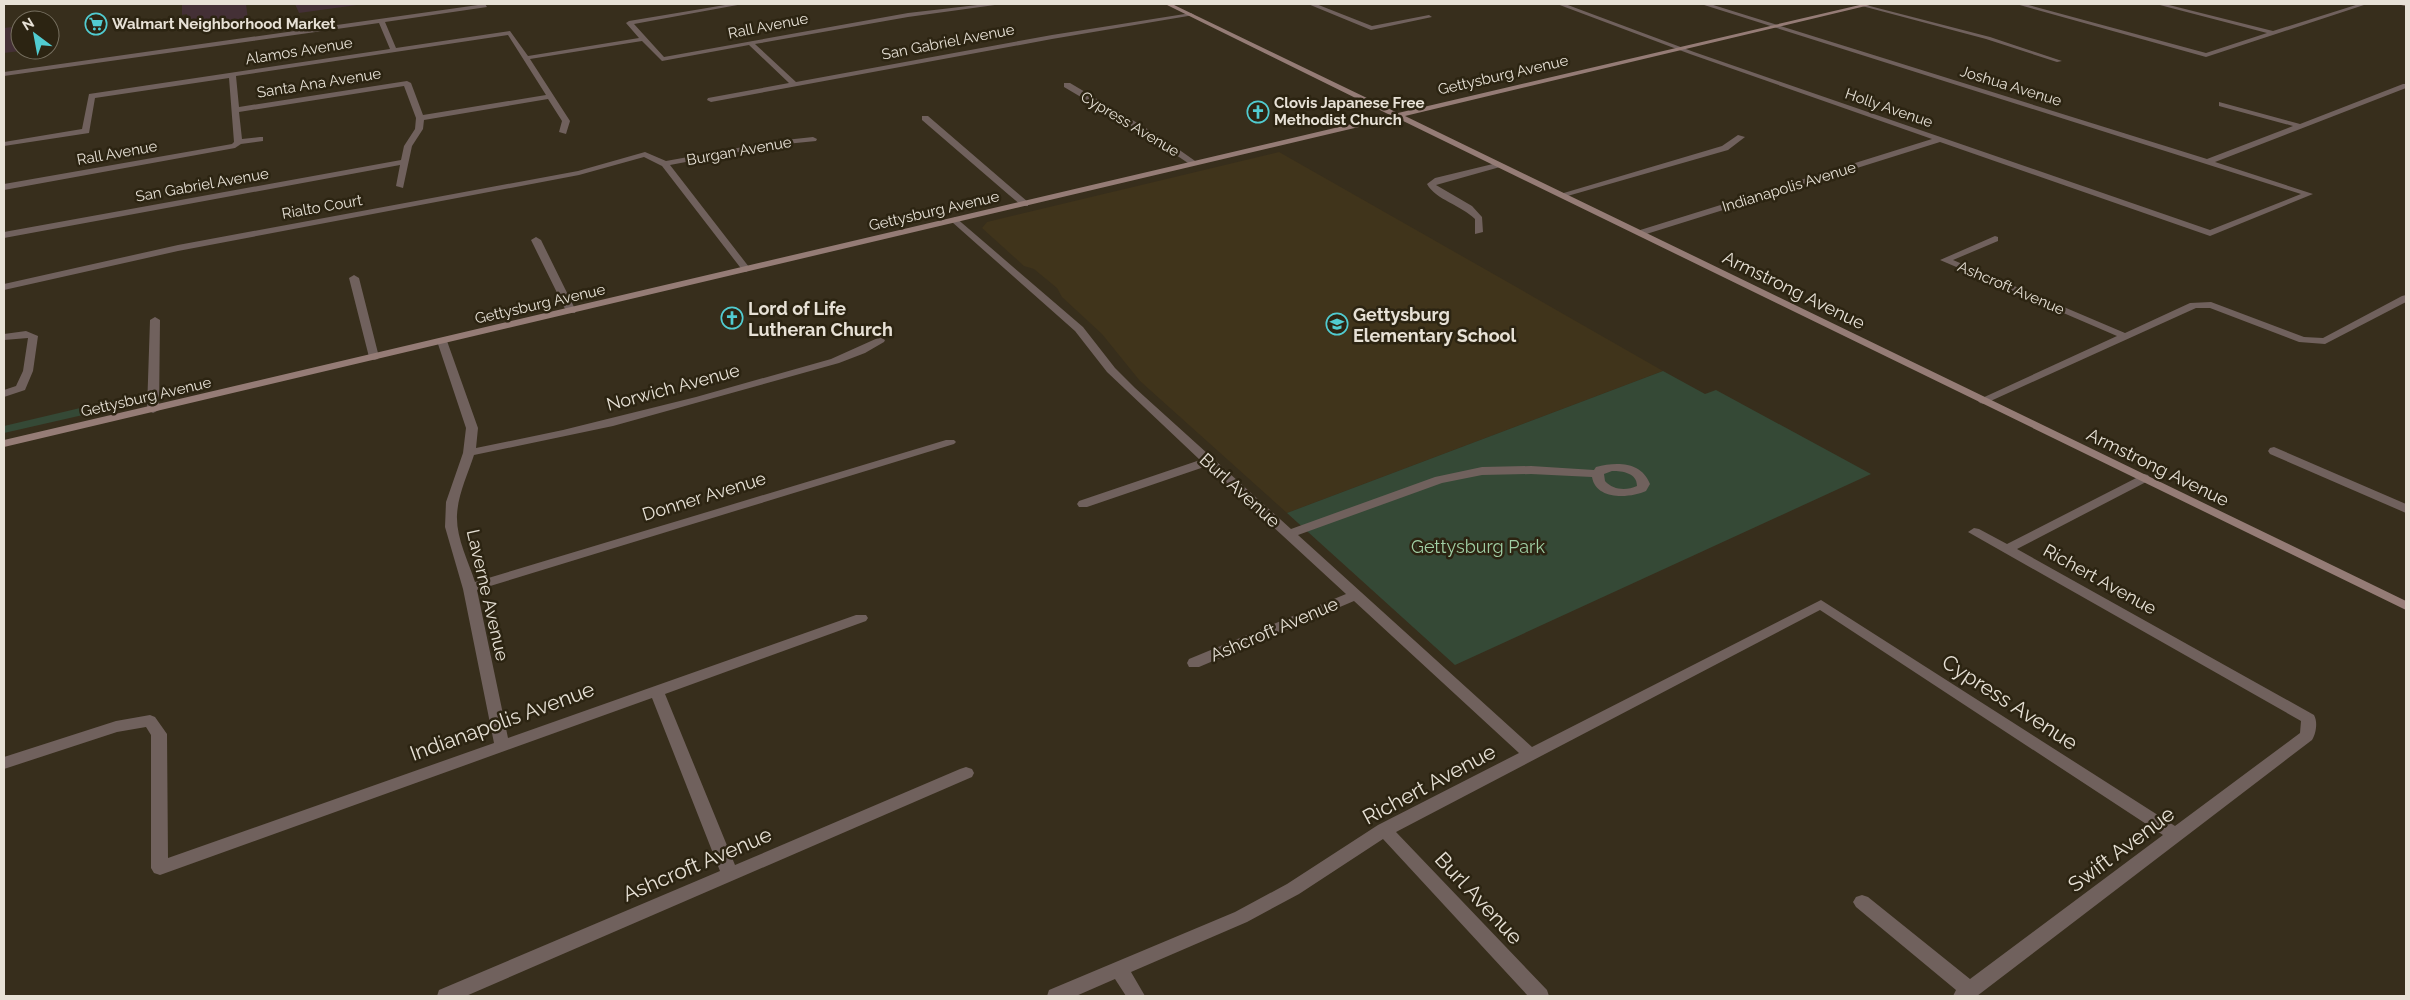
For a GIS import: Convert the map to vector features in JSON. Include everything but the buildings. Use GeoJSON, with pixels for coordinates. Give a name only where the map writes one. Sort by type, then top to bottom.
{"type":"FeatureCollection","features":[{"type":"Feature","properties":{"kind":"street"},"geometry":{"type":"LineString","coordinates":[[644,39],[629,22],[740,4]]}},
{"type":"Feature","properties":{"kind":"street","name":"Rall Avenue"},"geometry":{"type":"LineString","coordinates":[[644,39],[662,59],[899,16],[999,4]]}},
{"type":"Feature","properties":{"kind":"street","name":"Armstrong Avenue"},"geometry":{"type":"LineString","coordinates":[[1168,4],[2406,606]]}},
{"type":"Feature","properties":{"kind":"street"},"geometry":{"type":"LineString","coordinates":[[1311,4],[1371,28],[1428,17]]}},
{"type":"Feature","properties":{"kind":"street","name":"Holly Avenue"},"geometry":{"type":"LineString","coordinates":[[1560,4],[1938,140],[2210,233],[2309,194]]}},
{"type":"Feature","properties":{"kind":"street","name":"Joshua Avenue"},"geometry":{"type":"LineString","coordinates":[[1704,4],[2309,194]]}},
{"type":"Feature","properties":{"kind":"street"},"geometry":{"type":"LineString","coordinates":[[2019,4],[2206,55],[2364,4]]}},
{"type":"Feature","properties":{"kind":"street"},"geometry":{"type":"LineString","coordinates":[[2159,4],[2274,33]]}},
{"type":"Feature","properties":{"kind":"street"},"geometry":{"type":"LineString","coordinates":[[1867,5],[1988,38],[2058,61]]}},
{"type":"Feature","properties":{"kind":"street","name":"Gettysburg Avenue"},"geometry":{"type":"LineString","coordinates":[[4,444],[1867,5]]}},
{"type":"Feature","properties":{"kind":"street"},"geometry":{"type":"LineString","coordinates":[[4,74],[484,6]]}},
{"type":"Feature","properties":{"kind":"street","name":"San Gabriel Avenue"},"geometry":{"type":"LineString","coordinates":[[711,100],[1052,37],[1190,15]]}},
{"type":"Feature","properties":{"kind":"street"},"geometry":{"type":"LineString","coordinates":[[381,20],[394,51]]}},
{"type":"Feature","properties":{"kind":"street","name":"Alamos Avenue"},"geometry":{"type":"LineString","coordinates":[[4,144],[86,131],[92,96],[510,34],[526,58]]}},
{"type":"Feature","properties":{"kind":"street"},"geometry":{"type":"LineString","coordinates":[[563,132],[566,121],[526,58],[644,39]]}},
{"type":"Feature","properties":{"kind":"street"},"geometry":{"type":"LineString","coordinates":[[751,44],[795,85]]}},
{"type":"Feature","properties":{"kind":"street"},"geometry":{"type":"LineString","coordinates":[[232,75],[236,144]]}},
{"type":"Feature","properties":{"kind":"street","name":"Santa Ana Avenue"},"geometry":{"type":"LineString","coordinates":[[235,110],[407,83],[420,118]]}},
{"type":"Feature","properties":{"kind":"street","name":"Cypress Avenue"},"geometry":{"type":"LineString","coordinates":[[1067,85],[1158,139],[1194,163]]}},
{"type":"Feature","properties":{"kind":"street"},"geometry":{"type":"LineString","coordinates":[[2207,162],[2406,86]]}},
{"type":"Feature","properties":{"kind":"street"},"geometry":{"type":"LineString","coordinates":[[400,186],[408,146],[419,129],[420,118],[550,96]]}},
{"type":"Feature","properties":{"kind":"street"},"geometry":{"type":"LineString","coordinates":[[2222,104],[2300,126]]}},
{"type":"Feature","properties":{"kind":"street"},"geometry":{"type":"LineString","coordinates":[[925,118],[971,154],[996,180],[1025,204]]}},
{"type":"Feature","properties":{"kind":"street"},"geometry":{"type":"LineString","coordinates":[[1560,195],[1725,148],[1741,137]]}},
{"type":"Feature","properties":{"kind":"street","name":"Burgan Avenue"},"geometry":{"type":"LineString","coordinates":[[666,164],[776,143],[813,139]]}},
{"type":"Feature","properties":{"kind":"street","name":"Rall Avenue"},"geometry":{"type":"LineString","coordinates":[[4,186],[260,140]]}},
{"type":"Feature","properties":{"kind":"street","name":"Indianapolis Avenue"},"geometry":{"type":"LineString","coordinates":[[1640,233],[1938,140]]}},
{"type":"Feature","properties":{"kind":"street","name":"Burgan Avenue"},"geometry":{"type":"LineString","coordinates":[[645,154],[666,164],[746,269]]}},
{"type":"Feature","properties":{"kind":"street","name":"Rialto Court"},"geometry":{"type":"LineString","coordinates":[[4,287],[188,246],[579,173],[645,154]]}},
{"type":"Feature","properties":{"kind":"street","name":"San Gabriel Avenue"},"geometry":{"type":"LineString","coordinates":[[4,235],[404,162]]}},
{"type":"Feature","properties":{"kind":"street"},"geometry":{"type":"LineString","coordinates":[[1478,232],[1479,219],[1469,208],[1434,189],[1430,184],[1438,180],[1497,165]]}},
{"type":"Feature","properties":{"kind":"street","name":"Burl Avenue"},"geometry":{"type":"LineString","coordinates":[[955,220],[1079,330],[1120,380],[1530,754]]}},
{"type":"Feature","properties":{"kind":"street","name":"Ashcroft Avenue"},"geometry":{"type":"LineString","coordinates":[[1995,239],[1944,260],[2127,337]]}},
{"type":"Feature","properties":{"kind":"street"},"geometry":{"type":"LineString","coordinates":[[536,240],[571,311]]}},
{"type":"Feature","properties":{"kind":"street"},"geometry":{"type":"LineString","coordinates":[[354,278],[374,357]]}},
{"type":"Feature","properties":{"kind":"street"},"geometry":{"type":"LineString","coordinates":[[1984,401],[2194,305],[2212,305],[2303,340],[2325,341],[2406,298]]}},
{"type":"Feature","properties":{"kind":"street"},"geometry":{"type":"LineString","coordinates":[[153,410],[155,320]]}},
{"type":"Feature","properties":{"kind":"street"},"geometry":{"type":"LineString","coordinates":[[4,337],[26,334],[33,336],[28,371],[21,388],[4,394]]}},
{"type":"Feature","properties":{"kind":"street","name":"Norwich Avenue"},"geometry":{"type":"LineString","coordinates":[[471,452],[544,439],[835,361],[861,351],[880,340]]}},
{"type":"Feature","properties":{"kind":"street","name":"Laverne Avenue"},"geometry":{"type":"LineString","coordinates":[[442,341],[472,428],[471,452],[456,488],[451,526],[470,588],[502,745]]}},
{"type":"Feature","properties":{"kind":"street","name":"Donner Avenue"},"geometry":{"type":"LineString","coordinates":[[470,588],[950,442]]}},
{"type":"Feature","properties":{"kind":"street"},"geometry":{"type":"LineString","coordinates":[[2274,451],[2406,508]]}},
{"type":"Feature","properties":{"kind":"street"},"geometry":{"type":"LineString","coordinates":[[1083,504],[1208,461]]}},
{"type":"Feature","properties":{"kind":"street"},"geometry":{"type":"LineString","coordinates":[[1288,534],[1439,480],[1482,471],[1532,470],[1598,474]]}},
{"type":"Feature","properties":{"kind":"street","name":"Richert Avenue"},"geometry":{"type":"LineString","coordinates":[[2006,549],[2144,478]]}},
{"type":"Feature","properties":{"kind":"street"},"geometry":{"type":"LineString","coordinates":[[1974,532],[2006,549]]}},
{"type":"Feature","properties":{"kind":"street","name":"Richert Avenue"},"geometry":{"type":"LineString","coordinates":[[2006,549],[2309,719],[2307,736]]}},
{"type":"Feature","properties":{"kind":"street","name":"Ashcroft Avenue"},"geometry":{"type":"LineString","coordinates":[[1194,663],[1355,595]]}},
{"type":"Feature","properties":{"kind":"street","name":"Cypress Avenue"},"geometry":{"type":"LineString","coordinates":[[1821,604],[2176,835]]}},
{"type":"Feature","properties":{"kind":"street","name":"Richert Avenue"},"geometry":{"type":"LineString","coordinates":[[1056,996],[1250,912],[1294,889],[1384,830],[1821,604]]}},
{"type":"Feature","properties":{"kind":"street","name":"Indianapolis Avenue"},"geometry":{"type":"LineString","coordinates":[[4,763],[116,727],[150,721],[159,734],[160,868],[861,618]]}},
{"type":"Feature","properties":{"kind":"street"},"geometry":{"type":"LineString","coordinates":[[656,690],[730,874]]}},
{"type":"Feature","properties":{"kind":"street","name":"Swift Avenue"},"geometry":{"type":"LineString","coordinates":[[1966,993],[2307,736]]}},
{"type":"Feature","properties":{"kind":"street","name":"Ashcroft Avenue"},"geometry":{"type":"LineString","coordinates":[[446,996],[966,773]]}},
{"type":"Feature","properties":{"kind":"street","name":"Burl Avenue"},"geometry":{"type":"LineString","coordinates":[[1384,830],[1540,996]]}},
{"type":"Feature","properties":{"kind":"street"},"geometry":{"type":"LineString","coordinates":[[1862,902],[1966,993]]}},
{"type":"Feature","properties":{"kind":"street"},"geometry":{"type":"LineString","coordinates":[[1119,969],[1136,996]]}},
{"type":"Feature","properties":{"kind":"shaded area"},"geometry":{"type":"Polygon","coordinates":[[[182,4],[246,4],[248,20],[189,28],[187,14],[182,15],[182,4]]]}},
{"type":"Feature","properties":{"kind":"shaded area"},"geometry":{"type":"Polygon","coordinates":[[[295,4],[364,4],[299,13],[295,4]]]}},
{"type":"Feature","properties":{"kind":"shaded area"},"geometry":{"type":"Polygon","coordinates":[[[10,27],[10,52],[4,53],[4,28],[10,27]]]}},
{"type":"Feature","properties":{"kind":"shaded area","name":"Gettysburg Elementary School"},"geometry":{"type":"Polygon","coordinates":[[[1279,152],[1663,371],[1287,513],[1140,381],[1102,334],[1062,297],[1057,288],[1034,269],[1024,266],[982,228],[987,222],[1279,152]]]}},
{"type":"Feature","properties":{"kind":"green space","name":"Gettysburg Park"},"geometry":{"type":"Polygon","coordinates":[[[1663,371],[1705,394],[1716,390],[1871,474],[1455,665],[1287,513],[1663,371]]]}},
{"type":"Feature","properties":{"kind":"green space"},"geometry":{"type":"Polygon","coordinates":[[[131,396],[131,399],[118,407],[4,433],[4,426],[131,396]]]}},
{"type":"Feature","properties":{"kind":"place","name":"Walmart Neighborhood Market"},"geometry":{"type":"Point","coordinates":[96,24]}},
{"type":"Feature","properties":{"kind":"place","name":"Clovis Japanese Free Methodist Church"},"geometry":{"type":"Point","coordinates":[1258,112]}},
{"type":"Feature","properties":{"kind":"place","name":"Lord of Life Lutheran Church"},"geometry":{"type":"Point","coordinates":[732,318]}},
{"type":"Feature","properties":{"kind":"place","name":"Gettysburg Elementary School"},"geometry":{"type":"Point","coordinates":[1337,324]}}]}
